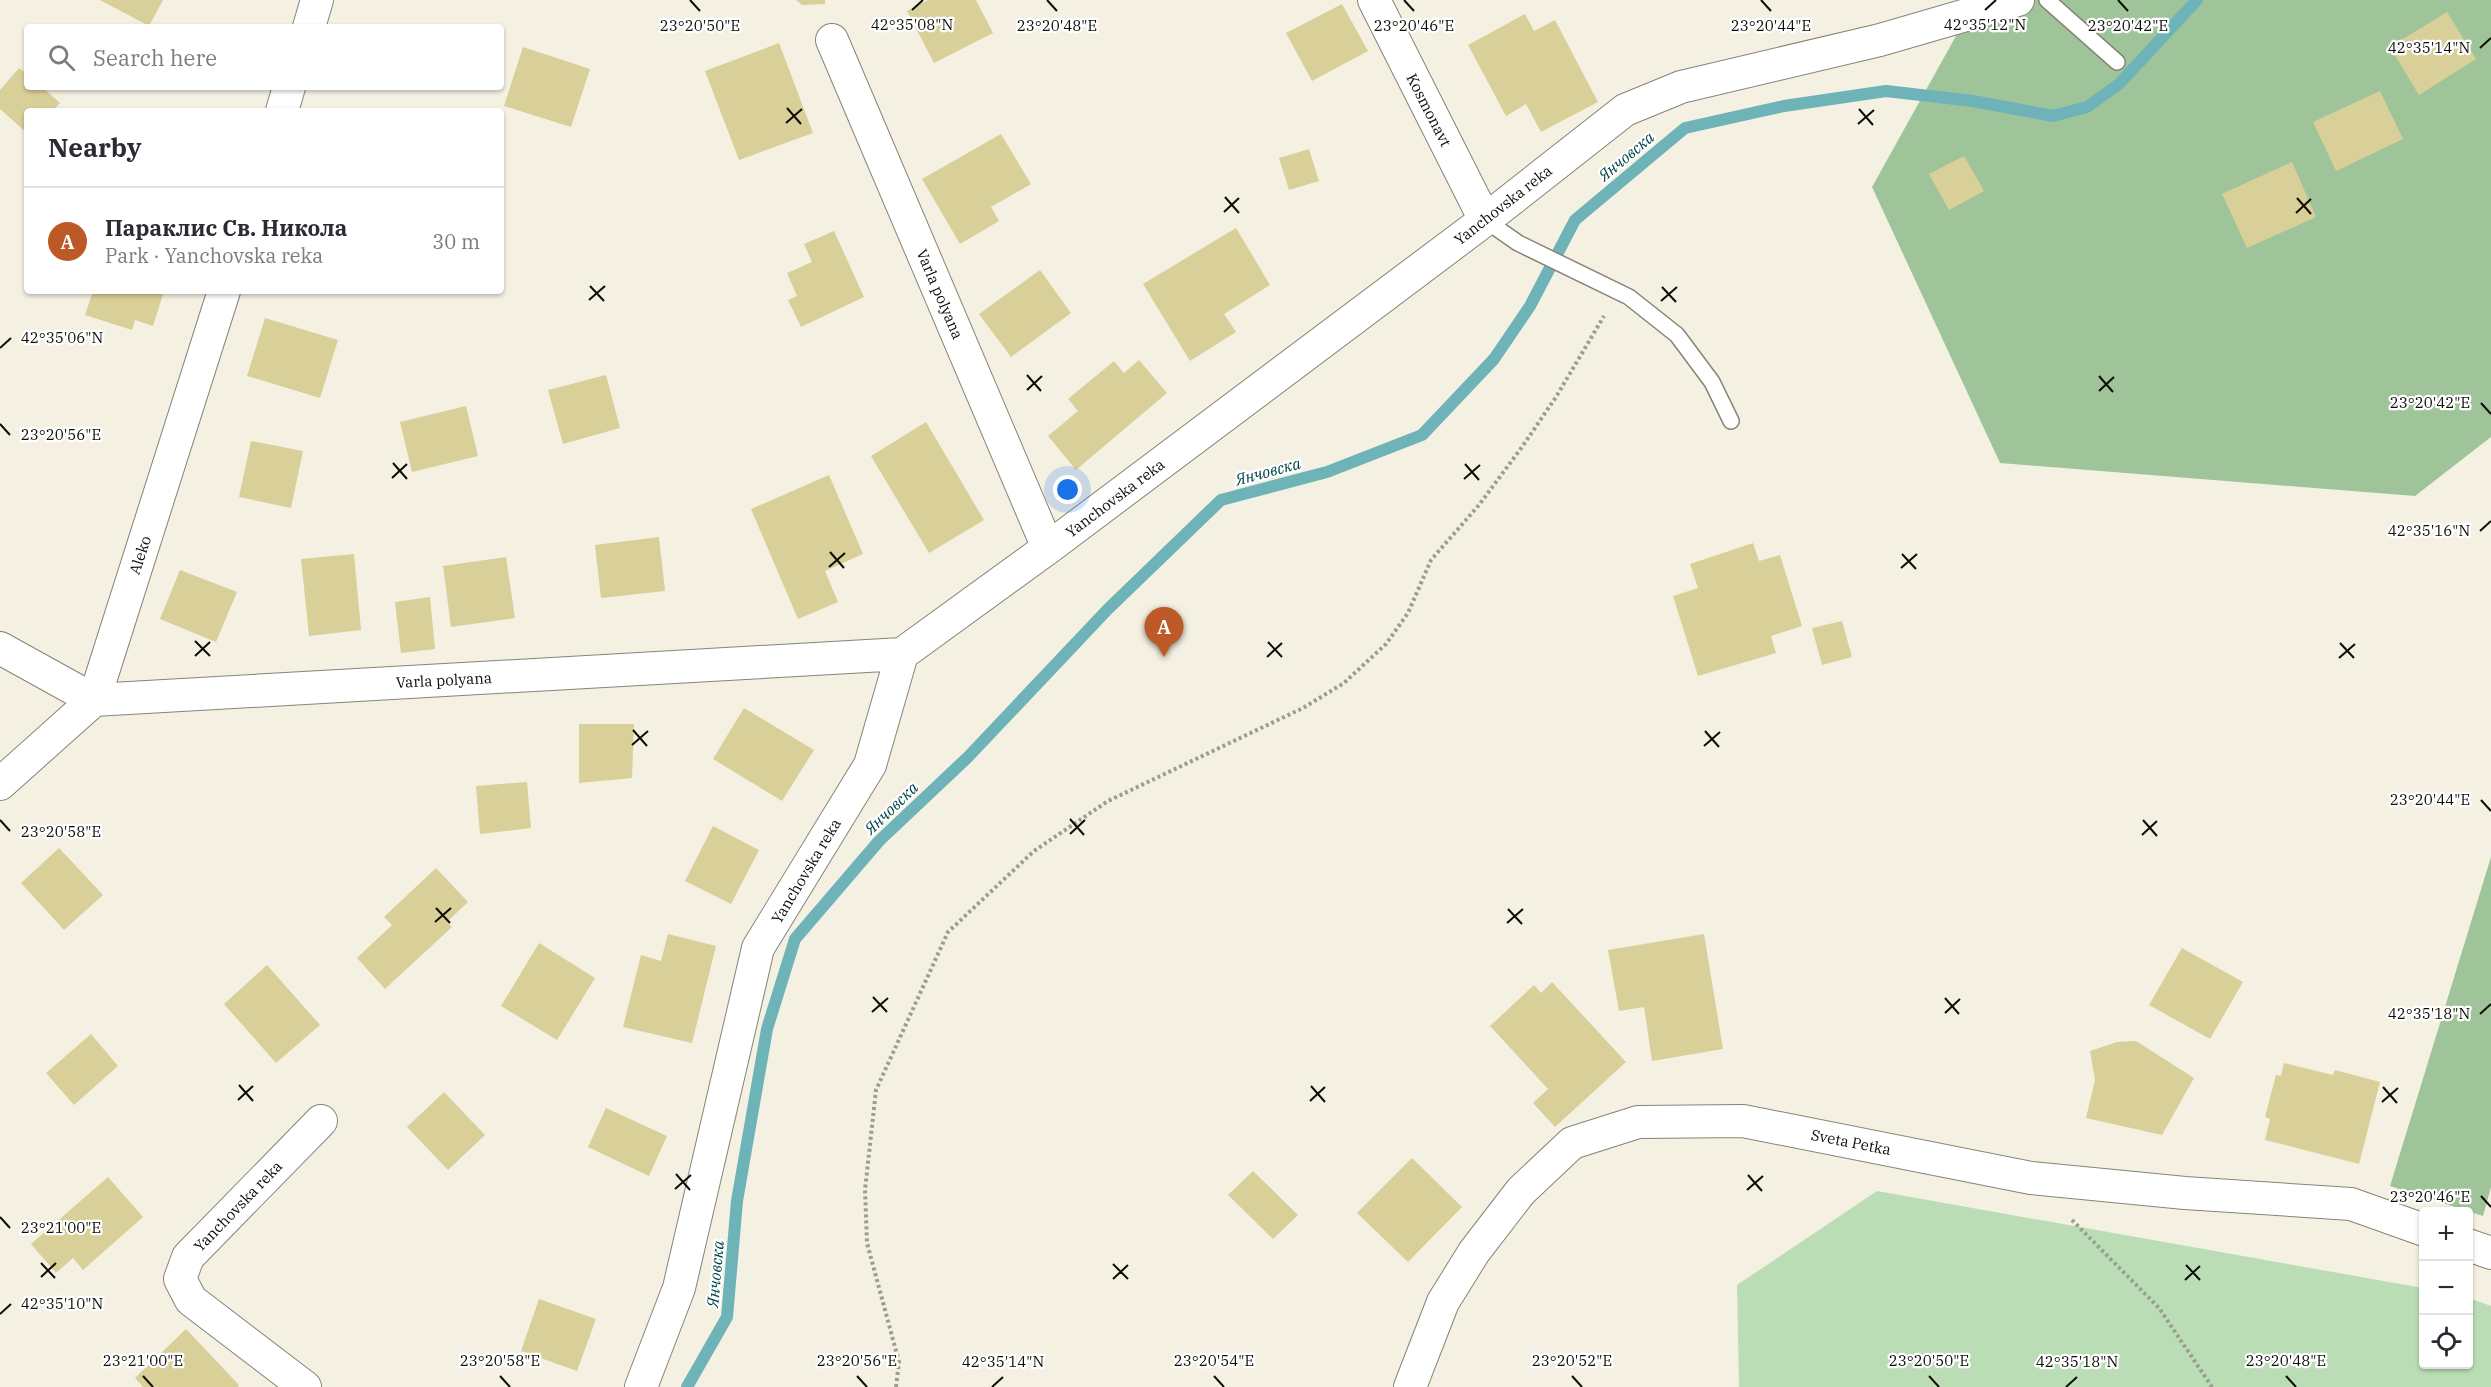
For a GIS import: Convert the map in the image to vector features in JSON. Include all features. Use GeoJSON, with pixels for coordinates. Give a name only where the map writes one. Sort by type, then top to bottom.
{"type":"FeatureCollection","features":[{"type":"Feature","properties":{"kind":"street"},"geometry":{"type":"LineString","coordinates":[[310,24],[317,0]]}},
{"type":"Feature","properties":{"kind":"street","name":"Kosmonavt"},"geometry":{"type":"LineString","coordinates":[[1374,0],[1485,220]]}},
{"type":"Feature","properties":{"kind":"street","name":"Yanchovska reka"},"geometry":{"type":"LineString","coordinates":[[641,1387],[679,1288],[759,948],[870,765],[902,654],[1048,548],[1485,220],[1625,110],[1681,87],[1880,40],[2018,0]]}},
{"type":"Feature","properties":{"kind":"street","name":"Varla polyana"},"geometry":{"type":"LineString","coordinates":[[832,40],[1048,548]]}},
{"type":"Feature","properties":{"kind":"street"},"geometry":{"type":"LineString","coordinates":[[283,108],[288,90]]}},
{"type":"Feature","properties":{"kind":"street","name":"Aleko"},"geometry":{"type":"LineString","coordinates":[[94,700],[223,294]]}},
{"type":"Feature","properties":{"kind":"street"},"geometry":{"type":"LineString","coordinates":[[0,648],[94,700],[0,784]]}},
{"type":"Feature","properties":{"kind":"street","name":"Varla polyana"},"geometry":{"type":"LineString","coordinates":[[94,700],[902,654]]}},
{"type":"Feature","properties":{"kind":"street","name":"Yanchovska reka"},"geometry":{"type":"LineString","coordinates":[[305,1387],[190,1300],[180,1279],[188,1257],[321,1121]]}},
{"type":"Feature","properties":{"kind":"street","name":"Sveta Petka"},"geometry":{"type":"LineString","coordinates":[[1410,1387],[1443,1302],[1474,1252],[1521,1191],[1572,1143],[1638,1122],[1743,1121],[2031,1178],[2186,1194],[2351,1204],[2419,1228]]}},
{"type":"Feature","properties":{"kind":"street"},"geometry":{"type":"LineString","coordinates":[[2473,1246],[2491,1253]]}},
{"type":"Feature","properties":{"kind":"lane"},"geometry":{"type":"LineString","coordinates":[[2048,0],[2118,62]]}},
{"type":"Feature","properties":{"kind":"lane"},"geometry":{"type":"LineString","coordinates":[[1485,220],[1518,243],[1629,297],[1677,335],[1712,382],[1731,421]]}},
{"type":"Feature","properties":{"kind":"path"},"geometry":{"type":"LineString","coordinates":[[896,1387],[899,1362],[867,1243],[865,1190],[876,1090],[948,932],[1034,851],[1108,801],[1302,708],[1344,683],[1386,644],[1408,613],[1431,560],[1479,505],[1534,430],[1583,353],[1617,291]]}},
{"type":"Feature","properties":{"kind":"path"},"geometry":{"type":"LineString","coordinates":[[2071,1219],[2159,1308],[2212,1387]]}},
{"type":"Feature","properties":{"kind":"green space"},"geometry":{"type":"Polygon","coordinates":[[[1976,0],[2491,0],[2491,437],[2415,496],[2000,463],[1872,187],[1976,0]]]}},
{"type":"Feature","properties":{"kind":"green space"},"geometry":{"type":"Polygon","coordinates":[[[2491,857],[2491,1187],[2483,1216],[2473,1213],[2473,1207],[2455,1207],[2390,1186],[2491,857]]]}},
{"type":"Feature","properties":{"kind":"green space"},"geometry":{"type":"Polygon","coordinates":[[[1877,1191],[2419,1287],[2419,1369],[2473,1369],[2473,1299],[2491,1306],[2491,1387],[1739,1387],[1737,1285],[1877,1191]]]}},
{"type":"Feature","properties":{"kind":"building"},"geometry":{"type":"Polygon","coordinates":[[[100,0],[163,0],[150,24],[145,24],[100,0]]]}},
{"type":"Feature","properties":{"kind":"building"},"geometry":{"type":"Polygon","coordinates":[[[796,0],[825,0],[825,4],[802,5],[796,0]]]}},
{"type":"Feature","properties":{"kind":"building"},"geometry":{"type":"Polygon","coordinates":[[[928,0],[976,0],[993,33],[934,63],[907,11],[928,0]]]}},
{"type":"Feature","properties":{"kind":"building"},"geometry":{"type":"Polygon","coordinates":[[[1342,4],[1368,51],[1312,81],[1286,33],[1342,4]]]}},
{"type":"Feature","properties":{"kind":"building"},"geometry":{"type":"Polygon","coordinates":[[[2447,12],[2476,59],[2419,95],[2390,47],[2447,12]]]}},
{"type":"Feature","properties":{"kind":"building"},"geometry":{"type":"Polygon","coordinates":[[[1525,14],[1534,31],[1555,20],[1598,102],[1541,132],[1526,104],[1506,116],[1468,45],[1525,14]]]}},
{"type":"Feature","properties":{"kind":"building"},"geometry":{"type":"Polygon","coordinates":[[[779,43],[813,133],[739,160],[705,71],[779,43]]]}},
{"type":"Feature","properties":{"kind":"building"},"geometry":{"type":"Polygon","coordinates":[[[523,47],[590,69],[571,127],[504,106],[523,47]]]}},
{"type":"Feature","properties":{"kind":"building"},"geometry":{"type":"Polygon","coordinates":[[[19,68],[24,72],[24,90],[45,90],[60,103],[56,108],[24,108],[24,130],[0,109],[0,90],[19,68]]]}},
{"type":"Feature","properties":{"kind":"building"},"geometry":{"type":"Polygon","coordinates":[[[2380,91],[2403,139],[2336,171],[2313,122],[2380,91]]]}},
{"type":"Feature","properties":{"kind":"building"},"geometry":{"type":"Polygon","coordinates":[[[1001,134],[1031,184],[991,207],[999,221],[960,244],[922,179],[1001,134]]]}},
{"type":"Feature","properties":{"kind":"building"},"geometry":{"type":"Polygon","coordinates":[[[1309,149],[1319,181],[1289,190],[1279,158],[1309,149]]]}},
{"type":"Feature","properties":{"kind":"building"},"geometry":{"type":"Polygon","coordinates":[[[1964,156],[1984,191],[1949,210],[1929,174],[1964,156]]]}},
{"type":"Feature","properties":{"kind":"building"},"geometry":{"type":"Polygon","coordinates":[[[2292,162],[2316,217],[2247,248],[2222,194],[2292,162]]]}},
{"type":"Feature","properties":{"kind":"building"},"geometry":{"type":"Polygon","coordinates":[[[1236,228],[1270,285],[1224,314],[1236,332],[1190,361],[1143,284],[1236,228]]]}},
{"type":"Feature","properties":{"kind":"building"},"geometry":{"type":"Polygon","coordinates":[[[834,231],[864,297],[801,327],[788,300],[797,296],[787,273],[812,262],[804,244],[834,231]]]}},
{"type":"Feature","properties":{"kind":"building"},"geometry":{"type":"Polygon","coordinates":[[[1040,270],[1071,313],[1011,357],[979,314],[1040,270]]]}},
{"type":"Feature","properties":{"kind":"building"},"geometry":{"type":"Polygon","coordinates":[[[92,294],[163,294],[153,326],[135,320],[132,330],[85,315],[92,294]]]}},
{"type":"Feature","properties":{"kind":"building"},"geometry":{"type":"Polygon","coordinates":[[[265,318],[338,340],[320,398],[247,376],[265,318]]]}},
{"type":"Feature","properties":{"kind":"building"},"geometry":{"type":"Polygon","coordinates":[[[1139,360],[1167,393],[1076,470],[1048,436],[1078,411],[1068,399],[1114,361],[1124,373],[1139,360]]]}},
{"type":"Feature","properties":{"kind":"building"},"geometry":{"type":"Polygon","coordinates":[[[606,375],[620,428],[563,444],[548,390],[606,375]]]}},
{"type":"Feature","properties":{"kind":"building"},"geometry":{"type":"Polygon","coordinates":[[[466,406],[478,456],[412,472],[400,422],[466,406]]]}},
{"type":"Feature","properties":{"kind":"building"},"geometry":{"type":"Polygon","coordinates":[[[926,422],[984,520],[929,553],[871,456],[926,422]]]}},
{"type":"Feature","properties":{"kind":"building"},"geometry":{"type":"Polygon","coordinates":[[[251,441],[303,451],[291,508],[239,497],[251,441]]]}},
{"type":"Feature","properties":{"kind":"building"},"geometry":{"type":"Polygon","coordinates":[[[829,475],[863,554],[825,571],[838,602],[798,619],[751,509],[829,475]]]}},
{"type":"Feature","properties":{"kind":"building"},"geometry":{"type":"Polygon","coordinates":[[[659,537],[665,591],[601,598],[595,545],[659,537]]]}},
{"type":"Feature","properties":{"kind":"building"},"geometry":{"type":"Polygon","coordinates":[[[1753,543],[1759,561],[1780,555],[1802,626],[1771,636],[1776,653],[1698,676],[1673,596],[1698,588],[1690,564],[1753,543]]]}},
{"type":"Feature","properties":{"kind":"building"},"geometry":{"type":"Polygon","coordinates":[[[354,554],[361,630],[309,636],[301,559],[354,554]]]}},
{"type":"Feature","properties":{"kind":"building"},"geometry":{"type":"Polygon","coordinates":[[[506,557],[515,618],[451,627],[443,566],[506,557]]]}},
{"type":"Feature","properties":{"kind":"building"},"geometry":{"type":"Polygon","coordinates":[[[180,570],[237,592],[216,642],[160,619],[180,570]]]}},
{"type":"Feature","properties":{"kind":"building"},"geometry":{"type":"Polygon","coordinates":[[[430,597],[435,649],[401,653],[395,602],[430,597]]]}},
{"type":"Feature","properties":{"kind":"building"},"geometry":{"type":"Polygon","coordinates":[[[1842,621],[1852,657],[1822,665],[1812,628],[1842,621]]]}},
{"type":"Feature","properties":{"kind":"building"},"geometry":{"type":"Polygon","coordinates":[[[744,708],[814,750],[782,801],[713,759],[744,708]]]}},
{"type":"Feature","properties":{"kind":"building"},"geometry":{"type":"Polygon","coordinates":[[[579,724],[634,724],[632,778],[579,783],[579,724]]]}},
{"type":"Feature","properties":{"kind":"building"},"geometry":{"type":"Polygon","coordinates":[[[527,782],[531,828],[480,834],[476,786],[527,782]]]}},
{"type":"Feature","properties":{"kind":"building"},"geometry":{"type":"Polygon","coordinates":[[[713,826],[759,850],[731,904],[685,881],[713,826]]]}},
{"type":"Feature","properties":{"kind":"building"},"geometry":{"type":"Polygon","coordinates":[[[59,848],[103,895],[64,930],[21,883],[59,848]]]}},
{"type":"Feature","properties":{"kind":"building"},"geometry":{"type":"Polygon","coordinates":[[[436,868],[468,902],[447,922],[452,927],[385,989],[357,958],[392,925],[384,917],[436,868]]]}},
{"type":"Feature","properties":{"kind":"building"},"geometry":{"type":"Polygon","coordinates":[[[668,934],[716,946],[692,1043],[623,1027],[641,955],[661,961],[668,934]]]}},
{"type":"Feature","properties":{"kind":"building"},"geometry":{"type":"Polygon","coordinates":[[[1704,934],[1723,1049],[1652,1061],[1644,1007],[1619,1011],[1608,950],[1704,934]]]}},
{"type":"Feature","properties":{"kind":"building"},"geometry":{"type":"Polygon","coordinates":[[[539,943],[595,978],[557,1040],[501,1006],[539,943]]]}},
{"type":"Feature","properties":{"kind":"building"},"geometry":{"type":"Polygon","coordinates":[[[2182,948],[2243,982],[2210,1039],[2149,1005],[2182,948]]]}},
{"type":"Feature","properties":{"kind":"building"},"geometry":{"type":"Polygon","coordinates":[[[267,965],[320,1025],[276,1063],[224,1004],[267,965]]]}},
{"type":"Feature","properties":{"kind":"building"},"geometry":{"type":"Polygon","coordinates":[[[1552,982],[1626,1062],[1555,1127],[1533,1103],[1548,1089],[1490,1026],[1534,985],[1541,993],[1552,982]]]}},
{"type":"Feature","properties":{"kind":"building"},"geometry":{"type":"Polygon","coordinates":[[[91,1034],[118,1066],[74,1105],[46,1073],[91,1034]]]}},
{"type":"Feature","properties":{"kind":"building"},"geometry":{"type":"Polygon","coordinates":[[[2136,1041],[2194,1078],[2162,1135],[2086,1118],[2095,1080],[2090,1051],[2117,1042],[2136,1041]]]}},
{"type":"Feature","properties":{"kind":"building"},"geometry":{"type":"Polygon","coordinates":[[[2284,1063],[2333,1075],[2335,1070],[2380,1082],[2359,1164],[2265,1140],[2270,1119],[2265,1117],[2276,1075],[2281,1076],[2284,1063]]]}},
{"type":"Feature","properties":{"kind":"building"},"geometry":{"type":"Polygon","coordinates":[[[444,1092],[485,1135],[448,1170],[407,1127],[444,1092]]]}},
{"type":"Feature","properties":{"kind":"building"},"geometry":{"type":"Polygon","coordinates":[[[606,1108],[667,1136],[649,1176],[588,1147],[606,1108]]]}},
{"type":"Feature","properties":{"kind":"building"},"geometry":{"type":"Polygon","coordinates":[[[1412,1158],[1462,1207],[1408,1262],[1357,1213],[1412,1158]]]}},
{"type":"Feature","properties":{"kind":"building"},"geometry":{"type":"Polygon","coordinates":[[[1253,1171],[1298,1215],[1273,1239],[1228,1195],[1253,1171]]]}},
{"type":"Feature","properties":{"kind":"building"},"geometry":{"type":"Polygon","coordinates":[[[108,1177],[143,1217],[83,1270],[73,1258],[56,1273],[31,1244],[108,1177]]]}},
{"type":"Feature","properties":{"kind":"building"},"geometry":{"type":"Polygon","coordinates":[[[539,1299],[596,1319],[577,1371],[521,1351],[539,1299]]]}},
{"type":"Feature","properties":{"kind":"building"},"geometry":{"type":"Polygon","coordinates":[[[186,1329],[239,1385],[238,1387],[143,1387],[135,1378],[186,1329]]]}},
{"type":"Feature","properties":{"kind":"waterway","name":"Янчовска"},"geometry":{"type":"LineString","coordinates":[[687,1387],[727,1317],[737,1201],[767,1029],[795,939],[879,841],[968,757],[1108,609],[1221,500],[1327,472],[1422,435],[1494,359],[1530,306],[1575,220],[1685,128],[1784,106],[1886,91],[1973,101],[2053,116],[2087,107],[2119,84],[2197,0]]}},
{"type":"Feature","properties":{"kind":"place","name":"Параклис Св. Никола"},"geometry":{"type":"Point","coordinates":[1164,657]}}]}
